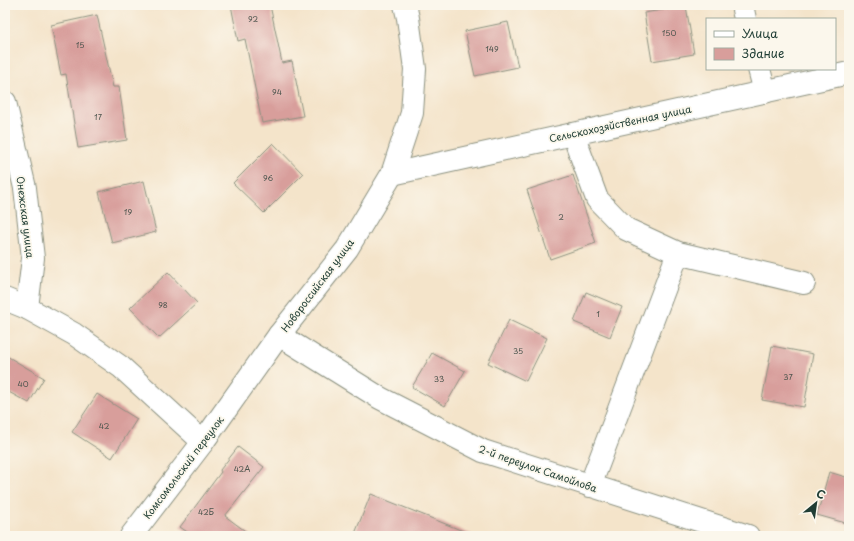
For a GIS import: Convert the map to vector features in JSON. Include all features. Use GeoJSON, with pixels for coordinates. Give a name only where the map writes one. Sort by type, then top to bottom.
{"type":"FeatureCollection","features":[{"type":"Feature","properties":{"kind":"street","name":"Новороссийская улица"},"geometry":{"type":"LineString","coordinates":[[234,397],[279,335],[347,249],[392,174],[412,113],[415,69],[408,18],[404,5]]}},
{"type":"Feature","properties":{"kind":"street"},"geometry":{"type":"LineString","coordinates":[[742,5],[745,18]]}},
{"type":"Feature","properties":{"kind":"street"},"geometry":{"type":"LineString","coordinates":[[759,70],[765,92]]}},
{"type":"Feature","properties":{"kind":"street","name":"Сельскохозяйственная улица"},"geometry":{"type":"LineString","coordinates":[[392,174],[849,73]]}},
{"type":"Feature","properties":{"kind":"street","name":"Онежская улица"},"geometry":{"type":"LineString","coordinates":[[5,102],[25,188],[33,258],[27,308]]}},
{"type":"Feature","properties":{"kind":"street"},"geometry":{"type":"LineString","coordinates":[[573,134],[597,199],[626,229],[678,253],[804,283]]}},
{"type":"Feature","properties":{"kind":"street"},"geometry":{"type":"LineString","coordinates":[[590,486],[678,253]]}},
{"type":"Feature","properties":{"kind":"street"},"geometry":{"type":"LineString","coordinates":[[5,299],[27,308],[74,334],[121,367],[203,442]]}},
{"type":"Feature","properties":{"kind":"street","name":"2-й переулок Самойлова"},"geometry":{"type":"LineString","coordinates":[[279,335],[380,398],[483,451],[748,536]]}},
{"type":"Feature","properties":{"kind":"street","name":"Комсомольский переулок"},"geometry":{"type":"LineString","coordinates":[[131,536],[203,442],[234,397]]}},
{"type":"Feature","properties":{"kind":"building"},"geometry":{"type":"Polygon","coordinates":[[[231,5],[270,5],[282,63],[292,61],[303,116],[262,123],[245,39],[238,41],[231,5]]]}},
{"type":"Feature","properties":{"kind":"building"},"geometry":{"type":"Polygon","coordinates":[[[686,6],[694,54],[652,61],[644,13],[686,6]]]}},
{"type":"Feature","properties":{"kind":"building"},"geometry":{"type":"Polygon","coordinates":[[[97,15],[113,87],[119,87],[127,140],[78,148],[66,74],[61,75],[51,25],[97,15]]]}},
{"type":"Feature","properties":{"kind":"building"},"geometry":{"type":"Polygon","coordinates":[[[508,22],[518,67],[475,76],[465,31],[508,22]]]}},
{"type":"Feature","properties":{"kind":"building"},"geometry":{"type":"Polygon","coordinates":[[[273,143],[303,174],[264,213],[233,183],[273,143]]]}},
{"type":"Feature","properties":{"kind":"building"},"geometry":{"type":"Polygon","coordinates":[[[573,175],[596,243],[550,259],[527,190],[573,175]]]}},
{"type":"Feature","properties":{"kind":"building"},"geometry":{"type":"Polygon","coordinates":[[[144,181],[156,232],[112,243],[99,192],[144,181]]]}},
{"type":"Feature","properties":{"kind":"building"},"geometry":{"type":"Polygon","coordinates":[[[168,272],[197,303],[159,338],[130,308],[168,272]]]}},
{"type":"Feature","properties":{"kind":"building"},"geometry":{"type":"Polygon","coordinates":[[[586,292],[622,307],[610,337],[574,322],[586,292]]]}},
{"type":"Feature","properties":{"kind":"building"},"geometry":{"type":"Polygon","coordinates":[[[509,320],[547,338],[526,381],[488,363],[509,320]]]}},
{"type":"Feature","properties":{"kind":"building"},"geometry":{"type":"Polygon","coordinates":[[[772,346],[813,354],[804,407],[762,400],[772,346]]]}},
{"type":"Feature","properties":{"kind":"building"},"geometry":{"type":"Polygon","coordinates":[[[432,353],[465,371],[445,406],[412,387],[432,353]]]}},
{"type":"Feature","properties":{"kind":"building"},"geometry":{"type":"Polygon","coordinates":[[[5,355],[44,378],[29,403],[5,390],[5,355]]]}},
{"type":"Feature","properties":{"kind":"building"},"geometry":{"type":"Polygon","coordinates":[[[97,394],[137,419],[112,458],[72,432],[97,394]]]}},
{"type":"Feature","properties":{"kind":"building"},"geometry":{"type":"Polygon","coordinates":[[[238,447],[264,467],[225,516],[252,536],[193,536],[180,527],[238,447]]]}},
{"type":"Feature","properties":{"kind":"building"},"geometry":{"type":"Polygon","coordinates":[[[829,472],[849,478],[849,524],[817,515],[829,472]]]}},
{"type":"Feature","properties":{"kind":"building"},"geometry":{"type":"Polygon","coordinates":[[[371,494],[473,535],[473,536],[354,536],[371,494]]]}}]}
